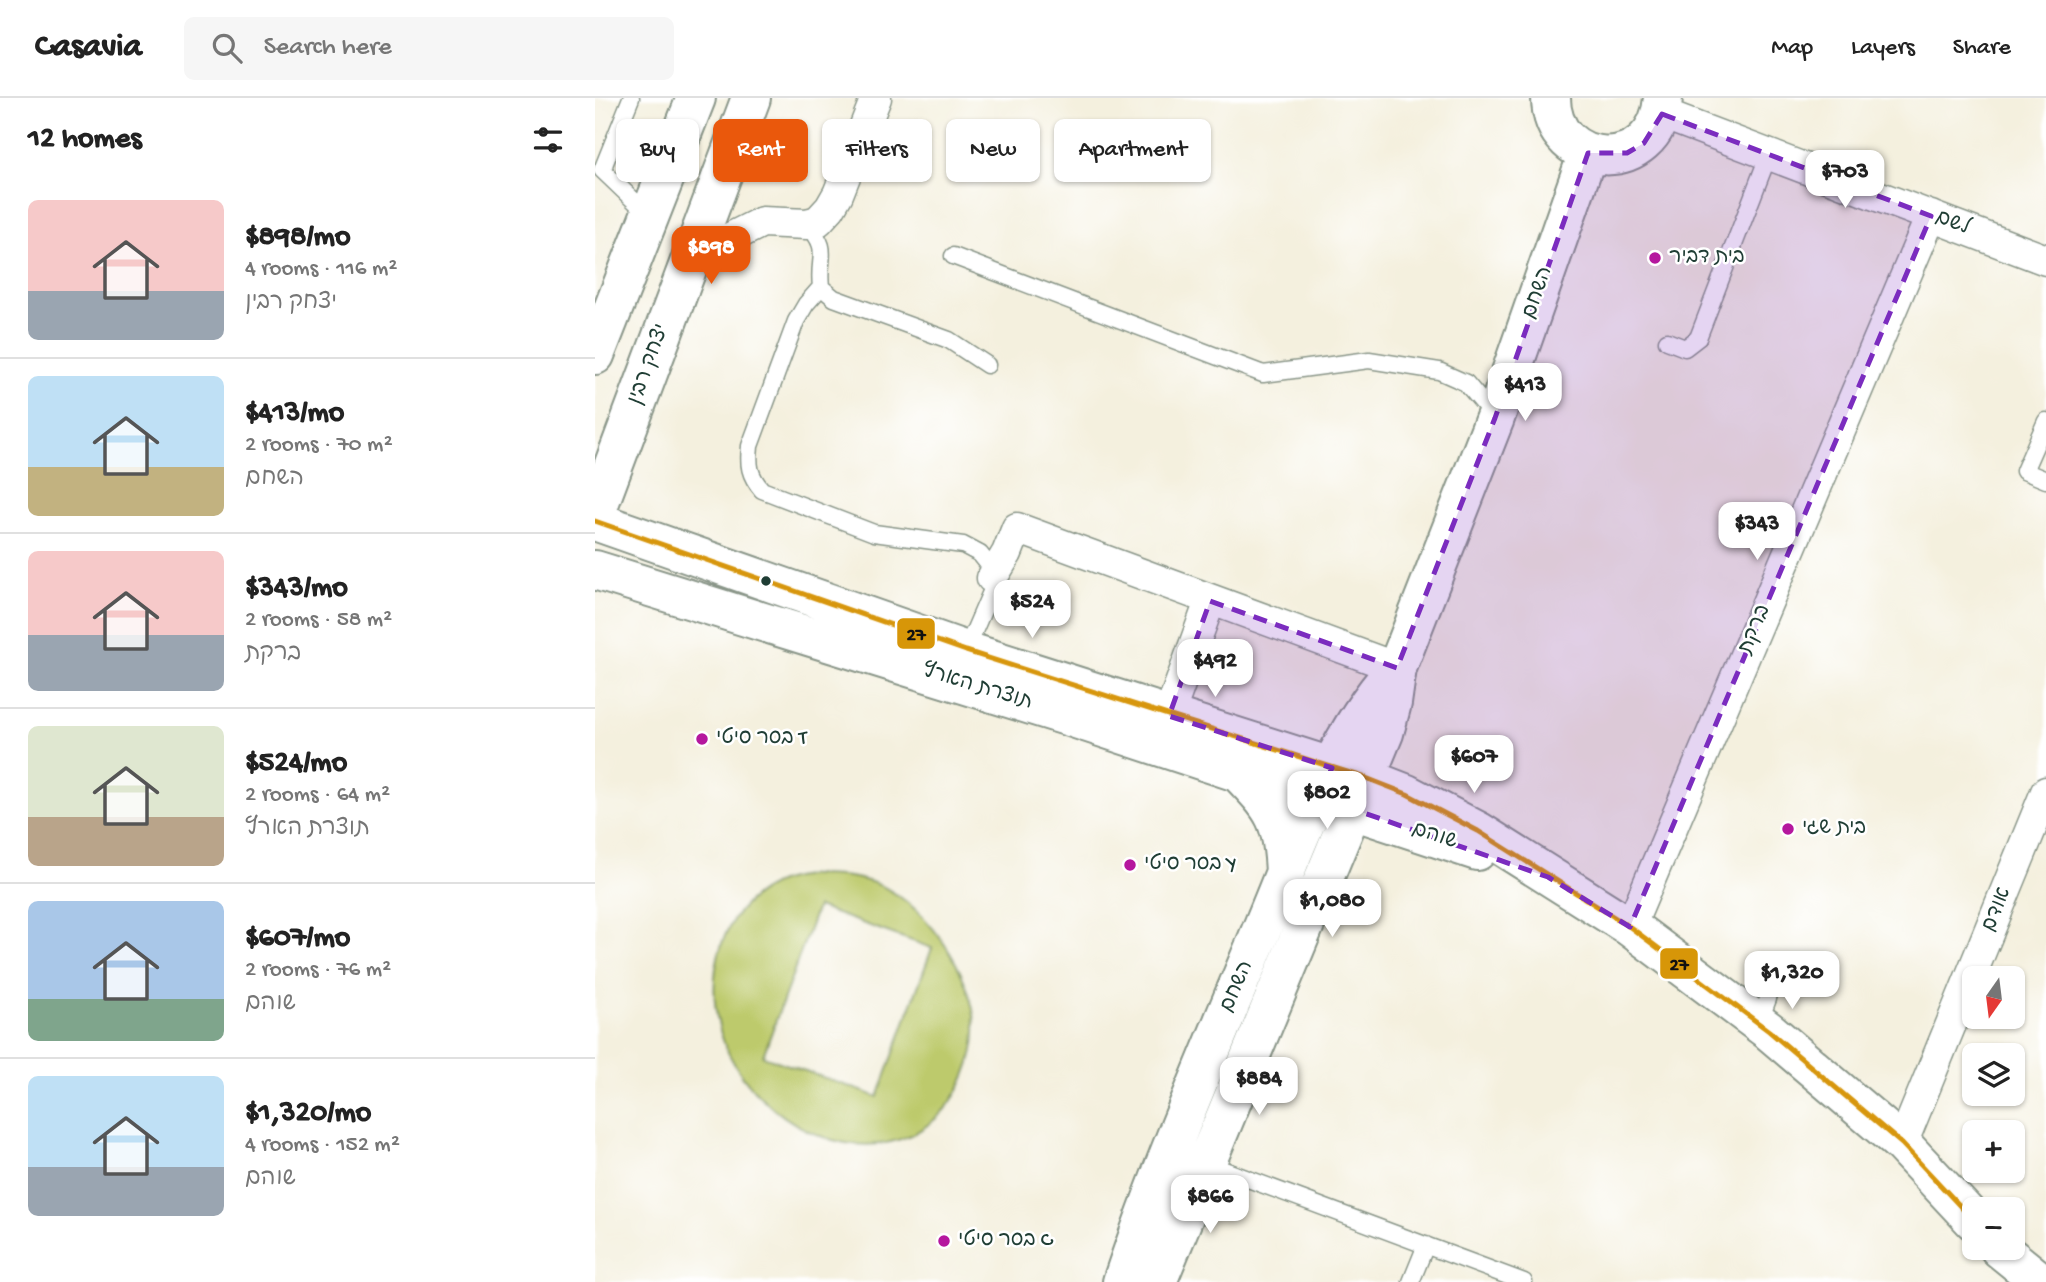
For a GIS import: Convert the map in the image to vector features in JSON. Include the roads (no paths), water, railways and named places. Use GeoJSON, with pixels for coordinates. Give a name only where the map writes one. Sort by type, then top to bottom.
{"type":"FeatureCollection","features":[{"type":"Feature","properties":{"kind":"street"},"geometry":{"type":"LineString","coordinates":[[595,355],[697,98]]}},
{"type":"Feature","properties":{"kind":"street","name":"יצחק רבין"},"geometry":{"type":"LineString","coordinates":[[595,515],[751,98]]}},
{"type":"Feature","properties":{"kind":"street"},"geometry":{"type":"LineString","coordinates":[[690,258],[762,222],[807,224],[818,220],[830,208],[876,98]]}},
{"type":"Feature","properties":{"kind":"street"},"geometry":{"type":"LineString","coordinates":[[1551,98],[1551,109],[1557,128],[1570,143],[1588,153],[1607,156],[1627,153],[1644,143],[1657,127],[1663,106]]}},
{"type":"Feature","properties":{"kind":"street","name":"לשם"},"geometry":{"type":"LineString","coordinates":[[1663,106],[1769,154],[2046,260]]}},
{"type":"Feature","properties":{"kind":"street","name":"השחם"},"geometry":{"type":"LineString","coordinates":[[1122,1282],[1136,1240],[1237,1040],[1342,788],[1350,730],[1371,697],[1397,668],[1463,516],[1588,153]]}},
{"type":"Feature","properties":{"kind":"street","name":"ברקת"},"geometry":{"type":"LineString","coordinates":[[1630,927],[1931,216]]}},
{"type":"Feature","properties":{"kind":"street"},"geometry":{"type":"LineString","coordinates":[[617,454],[621,479],[638,512],[659,531],[695,555]]}},
{"type":"Feature","properties":{"kind":"street","name":"תוצרת הארץ"},"geometry":{"type":"LineString","coordinates":[[595,520],[966,651],[1075,702],[1238,772],[1342,788]]}},
{"type":"Feature","properties":{"kind":"street"},"geometry":{"type":"LineString","coordinates":[[992,578],[1007,553],[1017,528],[1397,668]]}},
{"type":"Feature","properties":{"kind":"street","name":"תוצרת הארץ"},"geometry":{"type":"LineString","coordinates":[[595,570],[1075,702],[1167,719],[1342,788]]}},
{"type":"Feature","properties":{"kind":"street"},"geometry":{"type":"LineString","coordinates":[[1167,719],[1210,601]]}},
{"type":"Feature","properties":{"kind":"street"},"geometry":{"type":"LineString","coordinates":[[1238,772],[1263,797],[1277,819],[1284,845],[1285,874]]}},
{"type":"Feature","properties":{"kind":"street","name":"השחם"},"geometry":{"type":"LineString","coordinates":[[1157,1282],[1208,1164],[1237,1040],[1285,874],[1342,788]]}},
{"type":"Feature","properties":{"kind":"street","name":"שוהם"},"geometry":{"type":"LineString","coordinates":[[1342,788],[1407,794],[1478,831],[1763,1011],[1902,1144],[1962,1208]]}},
{"type":"Feature","properties":{"kind":"street","name":"אודם"},"geometry":{"type":"LineString","coordinates":[[1902,1144],[2045,798]]}},
{"type":"Feature","properties":{"kind":"street"},"geometry":{"type":"LineString","coordinates":[[2013,1260],[2041,1282]]}},
{"type":"Feature","properties":{"kind":"street"},"geometry":{"type":"LineString","coordinates":[[2020,1260],[2046,1272]]}},
{"type":"Feature","properties":{"kind":"lane"},"geometry":{"type":"LineString","coordinates":[[631,98],[598,169],[650,217]]}},
{"type":"Feature","properties":{"kind":"lane"},"geometry":{"type":"LineString","coordinates":[[1667,341],[1685,348],[1698,338],[1769,154]]}},
{"type":"Feature","properties":{"kind":"lane"},"geometry":{"type":"LineString","coordinates":[[807,224],[820,239],[823,251],[819,275],[821,287],[834,298],[949,340],[987,365]]}},
{"type":"Feature","properties":{"kind":"lane"},"geometry":{"type":"LineString","coordinates":[[953,256],[1263,374],[1369,360],[1439,371],[1466,383],[1495,418]]}},
{"type":"Feature","properties":{"kind":"lane"},"geometry":{"type":"LineString","coordinates":[[821,287],[796,321],[750,446],[748,466],[752,478],[762,490],[874,533],[963,545],[980,554],[988,564],[992,578],[991,592],[966,651]]}},
{"type":"Feature","properties":{"kind":"lane"},"geometry":{"type":"LineString","coordinates":[[2046,421],[2024,471],[2046,480]]}},
{"type":"Feature","properties":{"kind":"lane"},"geometry":{"type":"LineString","coordinates":[[1208,1164],[1524,1282]]}},
{"type":"Feature","properties":{"kind":"lane"},"geometry":{"type":"LineString","coordinates":[[1411,1282],[1426,1245]]}},
{"type":"Feature","properties":{"kind":"place","name":"בית דביר"},"geometry":{"type":"Point","coordinates":[1655,258]}},
{"type":"Feature","properties":{"kind":"place","name":"בסר סיטי T"},"geometry":{"type":"Point","coordinates":[702,739]}},
{"type":"Feature","properties":{"kind":"place","name":"בית שגי"},"geometry":{"type":"Point","coordinates":[1788,829]}},
{"type":"Feature","properties":{"kind":"place","name":"בסר סיטי Y"},"geometry":{"type":"Point","coordinates":[1130,865]}},
{"type":"Feature","properties":{"kind":"place","name":"בסר סיטי C"},"geometry":{"type":"Point","coordinates":[944,1241]}}]}
